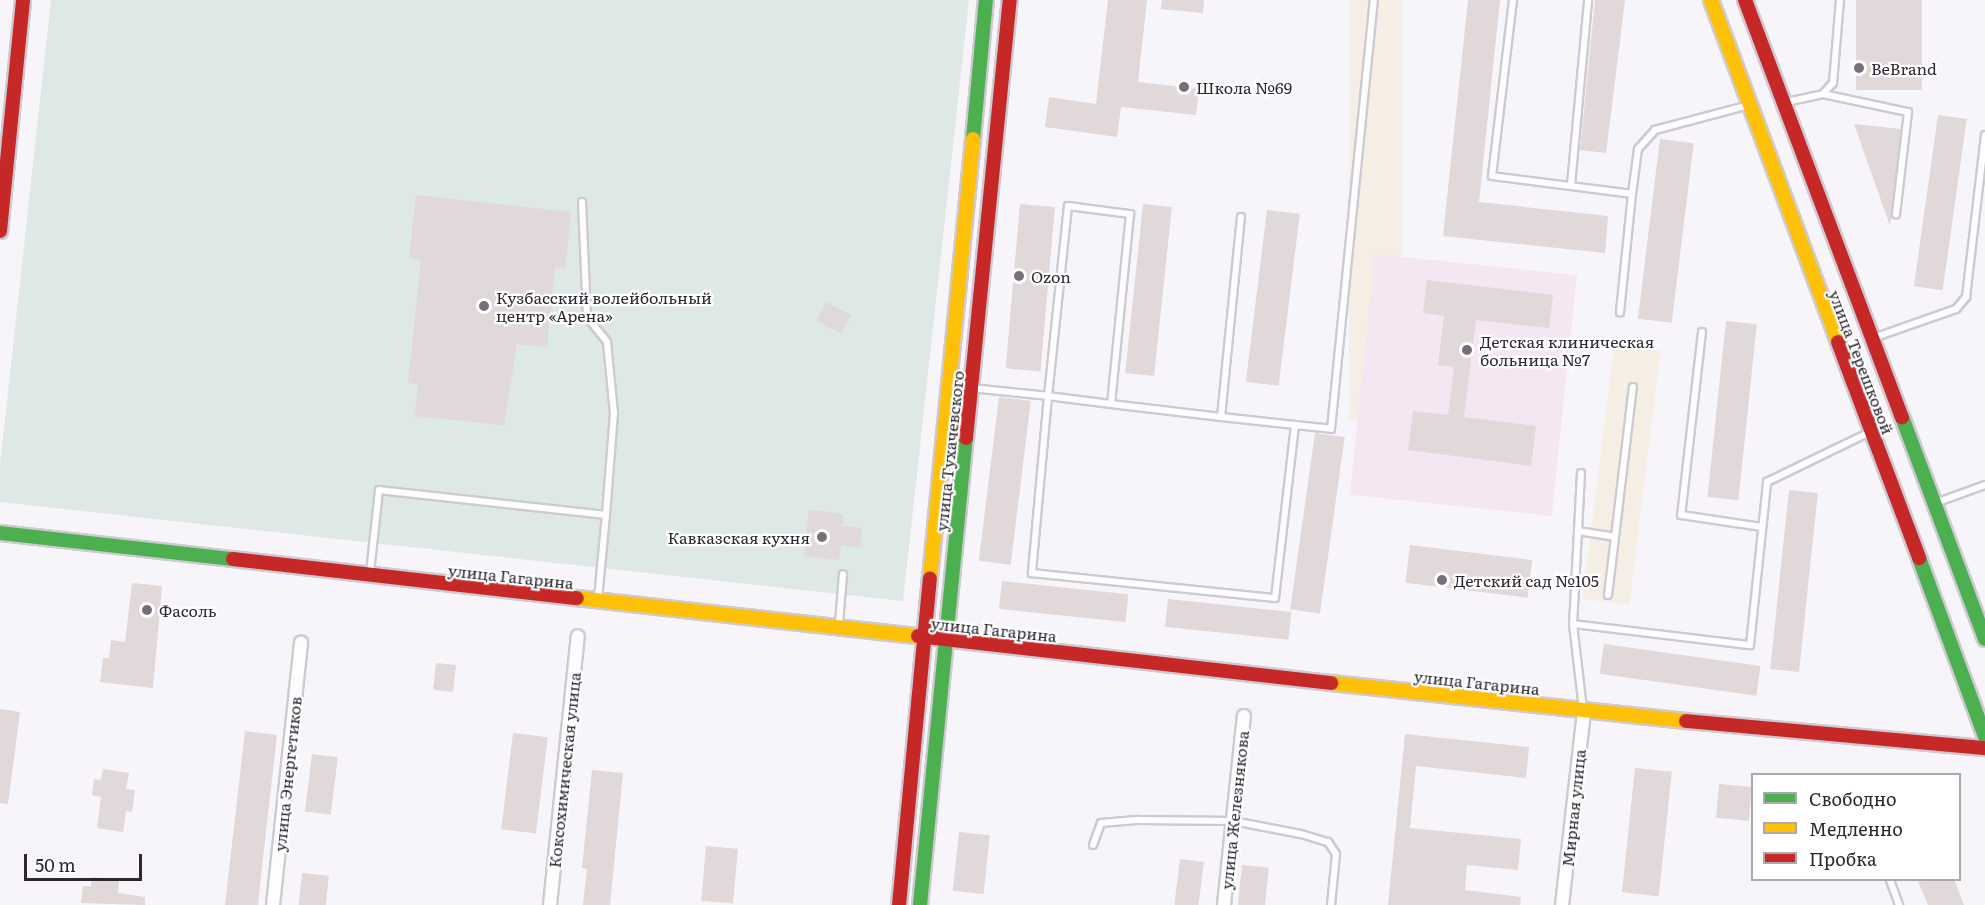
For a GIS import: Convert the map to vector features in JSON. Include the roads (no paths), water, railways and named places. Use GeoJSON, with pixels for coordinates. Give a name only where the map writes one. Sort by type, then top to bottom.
{"type":"FeatureCollection","features":[{"type":"Feature","properties":{"kind":"main road"},"geometry":{"type":"LineString","coordinates":[[0,231],[23,0]]}},
{"type":"Feature","properties":{"kind":"main road","name":"улица Тухачевского"},"geometry":{"type":"LineString","coordinates":[[899,905],[927,638],[986,0]]}},
{"type":"Feature","properties":{"kind":"main road","name":"улица Тухачевского"},"geometry":{"type":"LineString","coordinates":[[920,905],[1010,0]]}},
{"type":"Feature","properties":{"kind":"main road","name":"улица Терешковой"},"geometry":{"type":"LineString","coordinates":[[1711,0],[1748,105],[1985,736]]}},
{"type":"Feature","properties":{"kind":"main road","name":"улица Терешковой"},"geometry":{"type":"LineString","coordinates":[[1745,0],[1985,639]]}},
{"type":"Feature","properties":{"kind":"main road","name":"улица Гагарина"},"geometry":{"type":"LineString","coordinates":[[0,533],[370,577],[1584,711],[1919,745],[1985,748]]}},
{"type":"Feature","properties":{"kind":"street","name":"Коксохимическая улица"},"geometry":{"type":"LineString","coordinates":[[550,905],[578,636]]}},
{"type":"Feature","properties":{"kind":"street","name":"улица Энергетиков"},"geometry":{"type":"LineString","coordinates":[[273,905],[301,642]]}},
{"type":"Feature","properties":{"kind":"street","name":"Мирная улица"},"geometry":{"type":"LineString","coordinates":[[1562,905],[1584,711]]}},
{"type":"Feature","properties":{"kind":"street","name":"улица Железнякова"},"geometry":{"type":"LineString","coordinates":[[1224,905],[1244,716]]}},
{"type":"Feature","properties":{"kind":"lane"},"geometry":{"type":"LineString","coordinates":[[1513,0],[1492,176],[1632,194]]}},
{"type":"Feature","properties":{"kind":"lane"},"geometry":{"type":"LineString","coordinates":[[1571,185],[1588,0]]}},
{"type":"Feature","properties":{"kind":"lane"},"geometry":{"type":"LineString","coordinates":[[1823,94],[1833,83],[1840,0]]}},
{"type":"Feature","properties":{"kind":"lane"},"geometry":{"type":"LineString","coordinates":[[951,386],[1330,429],[1374,1]]}},
{"type":"Feature","properties":{"kind":"lane"},"geometry":{"type":"LineString","coordinates":[[1782,103],[1823,94],[1908,112],[1896,214]]}},
{"type":"Feature","properties":{"kind":"lane"},"geometry":{"type":"LineString","coordinates":[[1620,312],[1638,149],[1655,130],[1748,105]]}},
{"type":"Feature","properties":{"kind":"lane"},"geometry":{"type":"LineString","coordinates":[[1871,339],[1956,309],[1966,297],[1985,135]]}},
{"type":"Feature","properties":{"kind":"lane"},"geometry":{"type":"LineString","coordinates":[[582,202],[587,317],[607,342],[614,413],[597,601]]}},
{"type":"Feature","properties":{"kind":"lane"},"geometry":{"type":"LineString","coordinates":[[1111,404],[1130,214],[1068,206],[1032,573],[1275,598],[1295,426]]}},
{"type":"Feature","properties":{"kind":"lane"},"geometry":{"type":"LineString","coordinates":[[1221,417],[1241,217]]}},
{"type":"Feature","properties":{"kind":"lane"},"geometry":{"type":"LineString","coordinates":[[1702,332],[1681,515],[1762,527]]}},
{"type":"Feature","properties":{"kind":"lane"},"geometry":{"type":"LineString","coordinates":[[1608,595],[1633,387]]}},
{"type":"Feature","properties":{"kind":"lane"},"geometry":{"type":"LineString","coordinates":[[1573,624],[1750,645],[1767,482],[1871,432]]}},
{"type":"Feature","properties":{"kind":"lane"},"geometry":{"type":"LineString","coordinates":[[1581,473],[1573,624],[1584,711]]}},
{"type":"Feature","properties":{"kind":"lane"},"geometry":{"type":"LineString","coordinates":[[1934,504],[1985,485]]}},
{"type":"Feature","properties":{"kind":"lane"},"geometry":{"type":"LineString","coordinates":[[370,577],[379,490],[606,514]]}},
{"type":"Feature","properties":{"kind":"lane"},"geometry":{"type":"LineString","coordinates":[[1578,531],[1615,537]]}},
{"type":"Feature","properties":{"kind":"lane"},"geometry":{"type":"LineString","coordinates":[[838,628],[843,574]]}},
{"type":"Feature","properties":{"kind":"lane"},"geometry":{"type":"LineString","coordinates":[[1093,845],[1101,823],[1233,820],[1328,842],[1336,854],[1331,905]]}},
{"type":"Feature","properties":{"kind":"lane"},"geometry":{"type":"LineString","coordinates":[[1891,881],[1899,905]]}},
{"type":"Feature","properties":{"kind":"place","name":"BeBrand"},"geometry":{"type":"Point","coordinates":[1859,68]}},
{"type":"Feature","properties":{"kind":"place","name":"Школа №69"},"geometry":{"type":"Point","coordinates":[1184,87]}},
{"type":"Feature","properties":{"kind":"place","name":"Ozon"},"geometry":{"type":"Point","coordinates":[1019,276]}},
{"type":"Feature","properties":{"kind":"place","name":"Кузбасский волейбольный центр «Арена»"},"geometry":{"type":"Point","coordinates":[484,306]}},
{"type":"Feature","properties":{"kind":"place","name":"Детская клиническая больница №7"},"geometry":{"type":"Point","coordinates":[1467,350]}},
{"type":"Feature","properties":{"kind":"place","name":"Кавказская кухня"},"geometry":{"type":"Point","coordinates":[822,537]}},
{"type":"Feature","properties":{"kind":"place","name":"Детский сад №105"},"geometry":{"type":"Point","coordinates":[1442,580]}},
{"type":"Feature","properties":{"kind":"place","name":"Фасоль"},"geometry":{"type":"Point","coordinates":[147,610]}}]}
